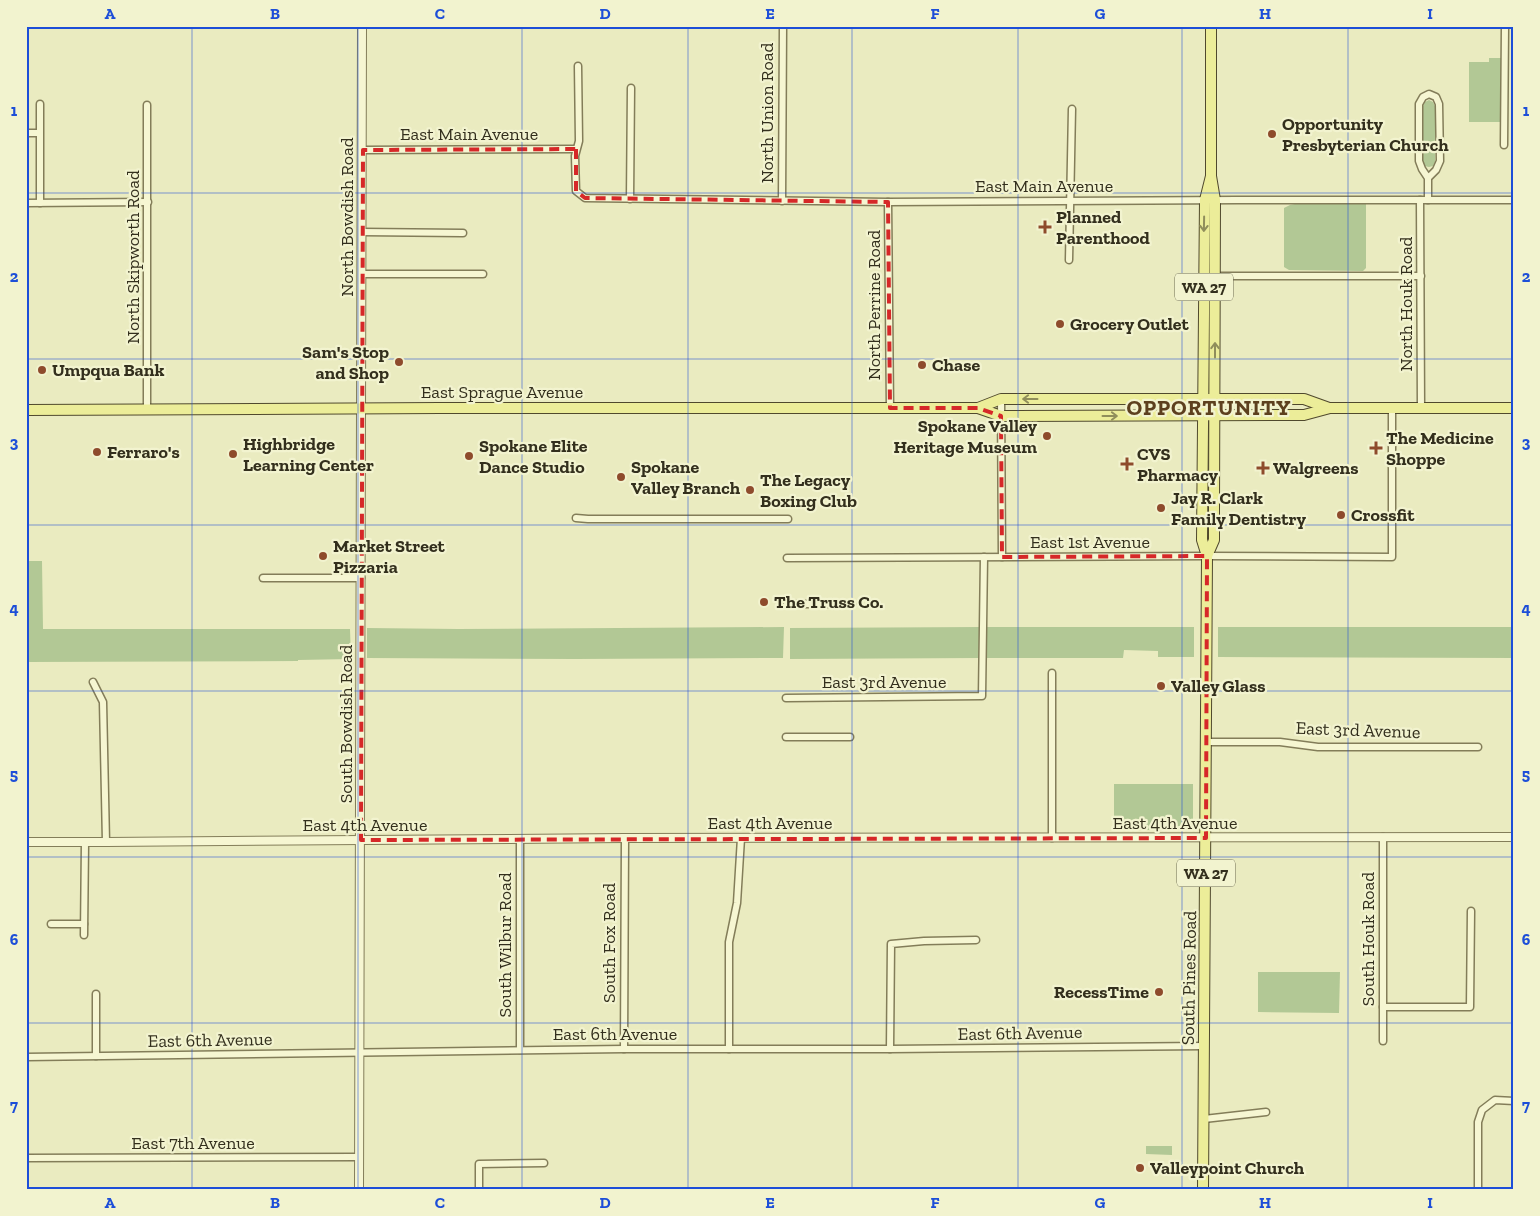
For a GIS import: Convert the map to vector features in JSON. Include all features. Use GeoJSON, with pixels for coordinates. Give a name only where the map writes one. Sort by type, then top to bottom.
{"type":"FeatureCollection","features":[{"type":"Feature","properties":{"kind":"main road","name":"WA 27"},"geometry":{"type":"LineString","coordinates":[[1211,26],[1211,176],[1216,200],[1215,398]]}},
{"type":"Feature","properties":{"kind":"main road","name":"WA 27"},"geometry":{"type":"LineString","coordinates":[[1203,398],[1205,200],[1211,176]]}},
{"type":"Feature","properties":{"kind":"main road","name":"East Sprague Avenue"},"geometry":{"type":"LineString","coordinates":[[978,408],[1001,399],[1203,398],[1304,400],[1330,408]]}},
{"type":"Feature","properties":{"kind":"main road","name":"South Pines Road"},"geometry":{"type":"LineString","coordinates":[[1203,398],[1202,540],[1207,556],[1203,1190]]}},
{"type":"Feature","properties":{"kind":"main road","name":"South Pines Road"},"geometry":{"type":"LineString","coordinates":[[1207,556],[1214,540],[1215,398]]}},
{"type":"Feature","properties":{"kind":"main road","name":"East Sprague Avenue"},"geometry":{"type":"LineString","coordinates":[[26,410],[978,408],[1001,416],[1215,416],[1304,415],[1330,408],[1514,408]]}},
{"type":"Feature","properties":{"kind":"street","name":"North Bowdish Road"},"geometry":{"type":"LineString","coordinates":[[360,408],[363,150],[362,26]]}},
{"type":"Feature","properties":{"kind":"street","name":"North Union Road"},"geometry":{"type":"LineString","coordinates":[[782,201],[783,26]]}},
{"type":"Feature","properties":{"kind":"street"},"geometry":{"type":"LineString","coordinates":[[1504,145],[1505,26]]}},
{"type":"Feature","properties":{"kind":"street"},"geometry":{"type":"LineString","coordinates":[[576,148],[579,141],[578,66]]}},
{"type":"Feature","properties":{"kind":"street"},"geometry":{"type":"LineString","coordinates":[[630,88],[630,199]]}},
{"type":"Feature","properties":{"kind":"street"},"geometry":{"type":"LineString","coordinates":[[1429,94],[1436,97],[1439,104],[1440,160],[1436,170],[1428,178],[1419,162],[1420,104],[1423,98],[1429,94]]}},
{"type":"Feature","properties":{"kind":"street"},"geometry":{"type":"LineString","coordinates":[[40,104],[40,203]]}},
{"type":"Feature","properties":{"kind":"street","name":"North Skipworth Road"},"geometry":{"type":"LineString","coordinates":[[147,105],[147,409]]}},
{"type":"Feature","properties":{"kind":"street"},"geometry":{"type":"LineString","coordinates":[[1069,260],[1072,109]]}},
{"type":"Feature","properties":{"kind":"street"},"geometry":{"type":"LineString","coordinates":[[26,133],[39,133]]}},
{"type":"Feature","properties":{"kind":"street","name":"East Main Avenue"},"geometry":{"type":"LineString","coordinates":[[363,150],[576,148],[576,191],[586,198],[888,202],[1514,200]]}},
{"type":"Feature","properties":{"kind":"street","name":"North Houk Road"},"geometry":{"type":"LineString","coordinates":[[1421,408],[1420,263],[1424,200],[1428,178]]}},
{"type":"Feature","properties":{"kind":"street"},"geometry":{"type":"LineString","coordinates":[[26,203],[148,202]]}},
{"type":"Feature","properties":{"kind":"street","name":"North Perrine Road"},"geometry":{"type":"LineString","coordinates":[[888,202],[890,408]]}},
{"type":"Feature","properties":{"kind":"street"},"geometry":{"type":"LineString","coordinates":[[362,232],[463,233]]}},
{"type":"Feature","properties":{"kind":"street"},"geometry":{"type":"LineString","coordinates":[[362,274],[482,274]]}},
{"type":"Feature","properties":{"kind":"street"},"geometry":{"type":"LineString","coordinates":[[1215,276],[1421,276]]}},
{"type":"Feature","properties":{"kind":"street"},"geometry":{"type":"LineString","coordinates":[[1001,399],[1002,558]]}},
{"type":"Feature","properties":{"kind":"street","name":"South Bowdish Road"},"geometry":{"type":"LineString","coordinates":[[359,1190],[361,840],[360,408]]}},
{"type":"Feature","properties":{"kind":"street","name":"East 1st Avenue"},"geometry":{"type":"LineString","coordinates":[[787,558],[1392,557],[1392,408]]}},
{"type":"Feature","properties":{"kind":"street"},"geometry":{"type":"LineString","coordinates":[[576,518],[788,519]]}},
{"type":"Feature","properties":{"kind":"street","name":"East 3rd Avenue"},"geometry":{"type":"LineString","coordinates":[[786,698],[982,696],[984,557]]}},
{"type":"Feature","properties":{"kind":"street"},"geometry":{"type":"LineString","coordinates":[[263,578],[361,578]]}},
{"type":"Feature","properties":{"kind":"street"},"geometry":{"type":"LineString","coordinates":[[787,604],[852,604]]}},
{"type":"Feature","properties":{"kind":"street"},"geometry":{"type":"LineString","coordinates":[[1052,673],[1052,838]]}},
{"type":"Feature","properties":{"kind":"street"},"geometry":{"type":"LineString","coordinates":[[93,682],[103,702],[106,842]]}},
{"type":"Feature","properties":{"kind":"street"},"geometry":{"type":"LineString","coordinates":[[786,738],[850,737]]}},
{"type":"Feature","properties":{"kind":"street","name":"East 3rd Avenue"},"geometry":{"type":"LineString","coordinates":[[1206,742],[1280,742],[1318,748],[1478,746]]}},
{"type":"Feature","properties":{"kind":"street","name":"South Houk Road"},"geometry":{"type":"LineString","coordinates":[[1383,837],[1383,1041]]}},
{"type":"Feature","properties":{"kind":"street","name":"East 4th Avenue"},"geometry":{"type":"LineString","coordinates":[[26,842],[625,838],[1514,837]]}},
{"type":"Feature","properties":{"kind":"street","name":"South Fox Road"},"geometry":{"type":"LineString","coordinates":[[624,1049],[625,838]]}},
{"type":"Feature","properties":{"kind":"street"},"geometry":{"type":"LineString","coordinates":[[728,1049],[729,942],[737,903],[741,838]]}},
{"type":"Feature","properties":{"kind":"street","name":"South Wilbur Road"},"geometry":{"type":"LineString","coordinates":[[520,839],[520,1050]]}},
{"type":"Feature","properties":{"kind":"street"},"geometry":{"type":"LineString","coordinates":[[84,935],[85,842]]}},
{"type":"Feature","properties":{"kind":"street"},"geometry":{"type":"LineString","coordinates":[[1383,1006],[1470,1006],[1471,911]]}},
{"type":"Feature","properties":{"kind":"street"},"geometry":{"type":"LineString","coordinates":[[52,924],[84,924]]}},
{"type":"Feature","properties":{"kind":"street"},"geometry":{"type":"LineString","coordinates":[[890,1049],[891,944],[976,940]]}},
{"type":"Feature","properties":{"kind":"street"},"geometry":{"type":"LineString","coordinates":[[96,994],[96,1056]]}},
{"type":"Feature","properties":{"kind":"street","name":"East 6th Avenue"},"geometry":{"type":"LineString","coordinates":[[26,1057],[624,1049],[1204,1046]]}},
{"type":"Feature","properties":{"kind":"street"},"geometry":{"type":"LineString","coordinates":[[1478,1190],[1478,1122],[1482,1110],[1495,1100],[1514,1101]]}},
{"type":"Feature","properties":{"kind":"street"},"geometry":{"type":"LineString","coordinates":[[1204,1119],[1266,1112]]}},
{"type":"Feature","properties":{"kind":"street","name":"East 7th Avenue"},"geometry":{"type":"LineString","coordinates":[[26,1158],[359,1158]]}},
{"type":"Feature","properties":{"kind":"street"},"geometry":{"type":"LineString","coordinates":[[479,1190],[479,1164],[544,1163]]}},
{"type":"Feature","properties":{"kind":"highlighted area"},"geometry":{"type":"Polygon","coordinates":[[[576,149],[576,191],[585,198],[888,202],[890,408],[978,408],[1001,416],[1002,557],[1207,556],[1206,838],[361,840],[363,150],[576,149]]]}},
{"type":"Feature","properties":{"kind":"green space"},"geometry":{"type":"Polygon","coordinates":[[[1489,58],[1501,58],[1501,122],[1469,122],[1469,62],[1489,62],[1489,58]]]}},
{"type":"Feature","properties":{"kind":"green space"},"geometry":{"type":"Polygon","coordinates":[[[1429,100],[1435,106],[1435,162],[1433,166],[1429,167],[1424,166],[1422,161],[1423,106],[1429,100]]]}},
{"type":"Feature","properties":{"kind":"green space"},"geometry":{"type":"Polygon","coordinates":[[[1305,202],[1366,202],[1366,268],[1363,271],[1289,270],[1284,267],[1284,208],[1305,202]]]}},
{"type":"Feature","properties":{"kind":"green space"},"geometry":{"type":"Polygon","coordinates":[[[26,561],[42,561],[43,629],[350,629],[351,659],[298,661],[26,662],[26,561]]]}},
{"type":"Feature","properties":{"kind":"green space"},"geometry":{"type":"Polygon","coordinates":[[[784,627],[783,658],[367,658],[367,628],[784,627]]]}},
{"type":"Feature","properties":{"kind":"green space"},"geometry":{"type":"Polygon","coordinates":[[[979,627],[979,658],[790,659],[790,628],[979,627]]]}},
{"type":"Feature","properties":{"kind":"green space"},"geometry":{"type":"Polygon","coordinates":[[[986,627],[1194,627],[1194,657],[1158,657],[1158,651],[1124,650],[1123,658],[986,658],[986,627]]]}},
{"type":"Feature","properties":{"kind":"green space"},"geometry":{"type":"Polygon","coordinates":[[[1218,627],[1514,627],[1514,658],[1218,657],[1218,627]]]}},
{"type":"Feature","properties":{"kind":"green space"},"geometry":{"type":"Polygon","coordinates":[[[1114,784],[1193,784],[1193,823],[1191,827],[1187,830],[1114,830],[1114,784]]]}},
{"type":"Feature","properties":{"kind":"green space"},"geometry":{"type":"Polygon","coordinates":[[[1258,972],[1340,972],[1339,1013],[1258,1012],[1258,972]]]}},
{"type":"Feature","properties":{"kind":"green space"},"geometry":{"type":"Polygon","coordinates":[[[1146,1146],[1172,1146],[1172,1155],[1146,1154],[1146,1146]]]}},
{"type":"Feature","properties":{"kind":"place","name":"Opportunity Presbyterian Church"},"geometry":{"type":"Point","coordinates":[1272,134]}},
{"type":"Feature","properties":{"kind":"place","name":"Planned Parenthood"},"geometry":{"type":"Point","coordinates":[1045,227]}},
{"type":"Feature","properties":{"kind":"place","name":"Grocery Outlet"},"geometry":{"type":"Point","coordinates":[1060,324]}},
{"type":"Feature","properties":{"kind":"place","name":"Sam's Stop and Shop"},"geometry":{"type":"Point","coordinates":[399,362]}},
{"type":"Feature","properties":{"kind":"place","name":"Chase"},"geometry":{"type":"Point","coordinates":[922,365]}},
{"type":"Feature","properties":{"kind":"place","name":"Umpqua Bank"},"geometry":{"type":"Point","coordinates":[42,370]}},
{"type":"Feature","properties":{"kind":"place","name":"Spokane Valley Heritage Museum"},"geometry":{"type":"Point","coordinates":[1047,436]}},
{"type":"Feature","properties":{"kind":"place","name":"The Medicine Shoppe"},"geometry":{"type":"Point","coordinates":[1376,448]}},
{"type":"Feature","properties":{"kind":"place","name":"Ferraro's"},"geometry":{"type":"Point","coordinates":[97,452]}},
{"type":"Feature","properties":{"kind":"place","name":"Highbridge Learning Center"},"geometry":{"type":"Point","coordinates":[233,454]}},
{"type":"Feature","properties":{"kind":"place","name":"Spokane Elite Dance Studio"},"geometry":{"type":"Point","coordinates":[469,456]}},
{"type":"Feature","properties":{"kind":"place","name":"CVS Pharmacy"},"geometry":{"type":"Point","coordinates":[1127,464]}},
{"type":"Feature","properties":{"kind":"place","name":"Walgreens"},"geometry":{"type":"Point","coordinates":[1263,468]}},
{"type":"Feature","properties":{"kind":"place","name":"Spokane Valley Branch"},"geometry":{"type":"Point","coordinates":[621,477]}},
{"type":"Feature","properties":{"kind":"place","name":"The Legacy Boxing Club"},"geometry":{"type":"Point","coordinates":[750,490]}},
{"type":"Feature","properties":{"kind":"place","name":"Jay R. Clark Family Dentistry"},"geometry":{"type":"Point","coordinates":[1161,508]}},
{"type":"Feature","properties":{"kind":"place","name":"Crossfit"},"geometry":{"type":"Point","coordinates":[1341,515]}},
{"type":"Feature","properties":{"kind":"place","name":"Market Street Pizzaria"},"geometry":{"type":"Point","coordinates":[323,556]}},
{"type":"Feature","properties":{"kind":"place","name":"The Truss Co."},"geometry":{"type":"Point","coordinates":[764,602]}},
{"type":"Feature","properties":{"kind":"place","name":"Valley Glass"},"geometry":{"type":"Point","coordinates":[1161,686]}},
{"type":"Feature","properties":{"kind":"place","name":"RecessTime"},"geometry":{"type":"Point","coordinates":[1159,992]}},
{"type":"Feature","properties":{"kind":"place","name":"Valleypoint Church"},"geometry":{"type":"Point","coordinates":[1140,1168]}},
{"type":"Feature","properties":{"kind":"district","name":"OPPORTUNITY"},"geometry":{"type":"Point","coordinates":[1209,407]}}]}
